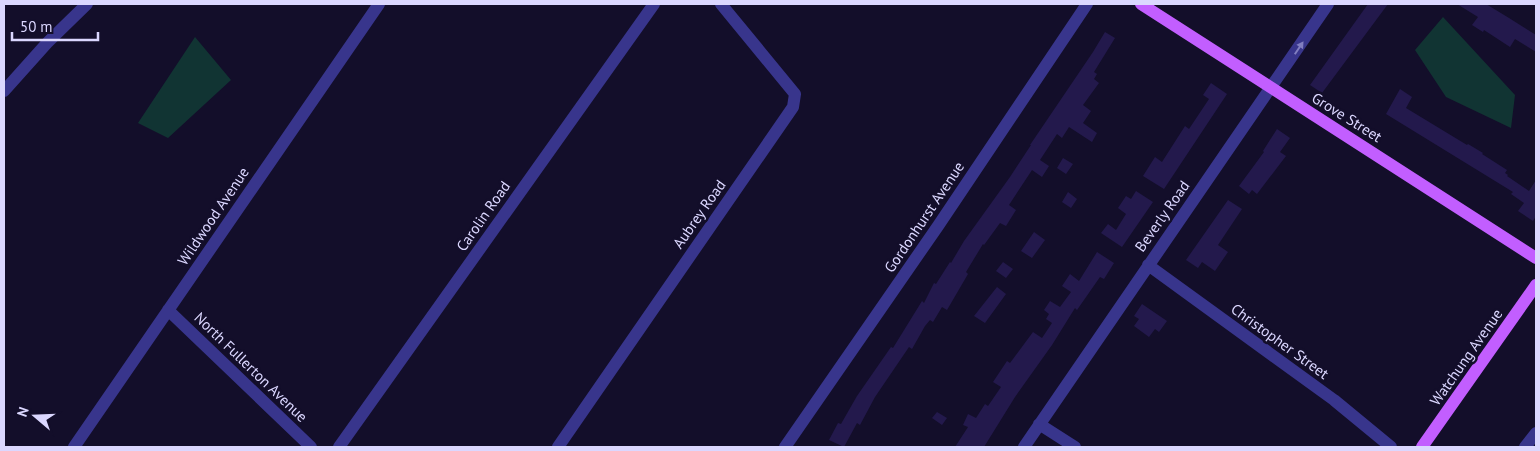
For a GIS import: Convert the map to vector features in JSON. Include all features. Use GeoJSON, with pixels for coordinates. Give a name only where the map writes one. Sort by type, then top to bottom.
{"type":"FeatureCollection","features":[{"type":"Feature","properties":{"kind":"main road","name":"Grove Street"},"geometry":{"type":"LineString","coordinates":[[1141,4],[1536,258]]}},
{"type":"Feature","properties":{"kind":"main road","name":"Watchung Avenue"},"geometry":{"type":"LineString","coordinates":[[1422,447],[1536,286]]}},
{"type":"Feature","properties":{"kind":"street"},"geometry":{"type":"LineString","coordinates":[[4,91],[87,4]]}},
{"type":"Feature","properties":{"kind":"street","name":"Wildwood Avenue"},"geometry":{"type":"LineString","coordinates":[[74,447],[379,4]]}},
{"type":"Feature","properties":{"kind":"street","name":"Carolin Road"},"geometry":{"type":"LineString","coordinates":[[339,447],[654,4]]}},
{"type":"Feature","properties":{"kind":"street","name":"Aubrey Road"},"geometry":{"type":"LineString","coordinates":[[558,447],[793,107],[795,94],[721,4]]}},
{"type":"Feature","properties":{"kind":"street","name":"Gordonhurst Avenue"},"geometry":{"type":"LineString","coordinates":[[785,447],[938,226],[1087,4]]}},
{"type":"Feature","properties":{"kind":"street","name":"Beverly Road"},"geometry":{"type":"LineString","coordinates":[[1024,447],[1328,4]]}},
{"type":"Feature","properties":{"kind":"street","name":"Christopher Street"},"geometry":{"type":"LineString","coordinates":[[1148,265],[1334,400],[1391,447]]}},
{"type":"Feature","properties":{"kind":"street","name":"North Fullerton Avenue"},"geometry":{"type":"LineString","coordinates":[[168,310],[311,447]]}},
{"type":"Feature","properties":{"kind":"street"},"geometry":{"type":"LineString","coordinates":[[1040,424],[1075,447]]}},
{"type":"Feature","properties":{"kind":"street"},"geometry":{"type":"LineString","coordinates":[[1526,447],[1536,433]]}},
{"type":"Feature","properties":{"kind":"green space"},"geometry":{"type":"Polygon","coordinates":[[[1443,17],[1515,95],[1511,128],[1446,97],[1415,50],[1443,17]]]}},
{"type":"Feature","properties":{"kind":"green space"},"geometry":{"type":"Polygon","coordinates":[[[195,37],[231,80],[168,138],[138,123],[195,37]]]}},
{"type":"Feature","properties":{"kind":"building"},"geometry":{"type":"Polygon","coordinates":[[[1368,4],[1388,4],[1322,93],[1310,85],[1368,4]]]}},
{"type":"Feature","properties":{"kind":"building"},"geometry":{"type":"Polygon","coordinates":[[[1457,4],[1486,4],[1536,35],[1536,52],[1515,39],[1510,47],[1484,30],[1483,32],[1472,25],[1478,17],[1457,4]]]}},
{"type":"Feature","properties":{"kind":"building"},"geometry":{"type":"Polygon","coordinates":[[[1105,32],[1115,38],[1094,72],[1097,74],[1094,79],[1099,83],[1083,105],[1091,111],[1083,123],[1097,133],[1092,142],[1069,127],[1062,138],[1057,134],[1040,160],[1049,166],[1042,177],[1032,170],[1009,205],[1016,210],[1006,226],[1000,223],[983,244],[966,272],[968,274],[947,310],[942,307],[933,322],[930,320],[925,326],[912,349],[909,347],[875,397],[860,425],[857,423],[844,447],[829,440],[838,423],[841,424],[857,396],[891,347],[893,348],[922,301],[924,303],[934,283],[936,284],[1010,177],[1105,32]]]}},
{"type":"Feature","properties":{"kind":"building"},"geometry":{"type":"Polygon","coordinates":[[[1211,83],[1227,94],[1164,189],[1143,176],[1155,157],[1162,162],[1185,126],[1189,129],[1209,99],[1203,95],[1211,83]]]}},
{"type":"Feature","properties":{"kind":"building"},"geometry":{"type":"Polygon","coordinates":[[[1400,89],[1412,97],[1406,108],[1483,153],[1507,170],[1505,173],[1507,176],[1529,191],[1536,180],[1536,216],[1533,221],[1518,211],[1524,203],[1511,194],[1513,192],[1386,114],[1400,89]]]}},
{"type":"Feature","properties":{"kind":"building"},"geometry":{"type":"Polygon","coordinates":[[[1277,129],[1290,138],[1280,152],[1286,156],[1257,194],[1252,190],[1249,194],[1239,186],[1264,152],[1277,129]]]}},
{"type":"Feature","properties":{"kind":"building"},"geometry":{"type":"Polygon","coordinates":[[[1063,158],[1073,164],[1066,174],[1057,168],[1063,158]]]}},
{"type":"Feature","properties":{"kind":"building"},"geometry":{"type":"Polygon","coordinates":[[[1136,191],[1153,202],[1122,247],[1101,233],[1108,224],[1116,230],[1126,214],[1118,208],[1126,196],[1131,199],[1136,191]]]}},
{"type":"Feature","properties":{"kind":"building"},"geometry":{"type":"Polygon","coordinates":[[[1068,192],[1077,199],[1071,208],[1062,202],[1068,192]]]}},
{"type":"Feature","properties":{"kind":"building"},"geometry":{"type":"Polygon","coordinates":[[[1228,200],[1242,209],[1218,245],[1228,252],[1215,271],[1202,262],[1198,268],[1186,260],[1228,200]]]}},
{"type":"Feature","properties":{"kind":"building"},"geometry":{"type":"Polygon","coordinates":[[[1034,232],[1045,240],[1032,258],[1021,251],[1034,232]]]}},
{"type":"Feature","properties":{"kind":"building"},"geometry":{"type":"Polygon","coordinates":[[[1097,252],[1114,263],[1104,279],[1100,277],[1077,310],[1075,308],[984,447],[955,447],[968,427],[963,425],[968,414],[976,418],[985,404],[988,406],[1001,387],[993,382],[1007,361],[1010,363],[1033,332],[1042,338],[1052,323],[1046,319],[1049,314],[1044,310],[1050,301],[1060,307],[1071,292],[1062,286],[1070,274],[1079,281],[1097,252]]]}},
{"type":"Feature","properties":{"kind":"building"},"geometry":{"type":"Polygon","coordinates":[[[1003,262],[1013,269],[1006,278],[996,271],[1003,262]]]}},
{"type":"Feature","properties":{"kind":"building"},"geometry":{"type":"Polygon","coordinates":[[[997,287],[1006,294],[985,323],[974,316],[997,287]]]}},
{"type":"Feature","properties":{"kind":"building"},"geometry":{"type":"Polygon","coordinates":[[[1142,304],[1167,321],[1159,332],[1155,329],[1149,337],[1134,326],[1139,319],[1134,316],[1142,304]]]}},
{"type":"Feature","properties":{"kind":"building"},"geometry":{"type":"Polygon","coordinates":[[[937,412],[947,418],[942,425],[932,418],[937,412]]]}}]}
